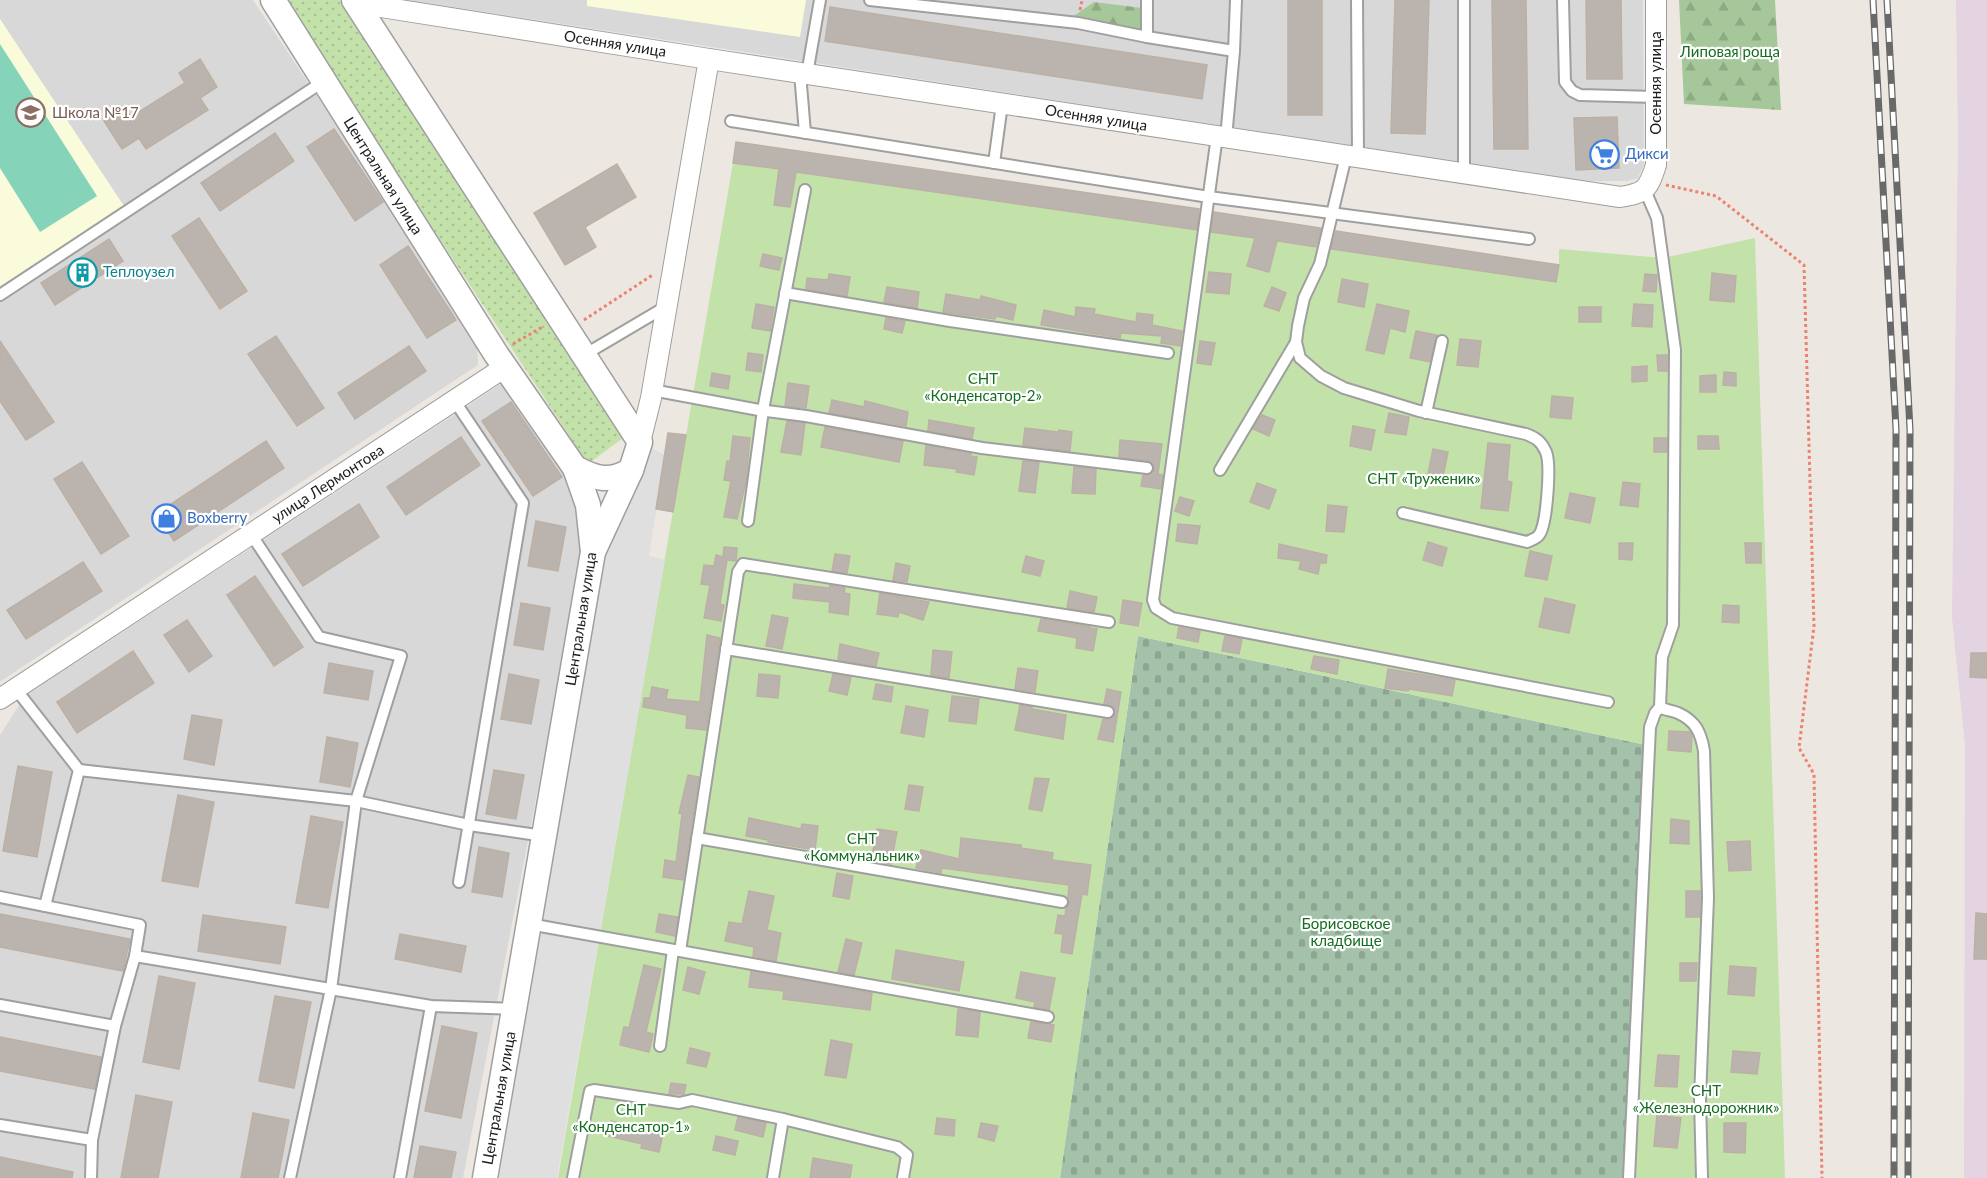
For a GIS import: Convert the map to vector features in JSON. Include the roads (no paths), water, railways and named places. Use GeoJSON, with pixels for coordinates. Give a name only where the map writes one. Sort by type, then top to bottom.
{"type":"FeatureCollection","features":[{"type":"Feature","properties":{"kind":"street","name":"Центральная улица"},"geometry":{"type":"LineString","coordinates":[[273,0],[500,361],[575,468],[588,505],[593,552],[485,1178]]}},
{"type":"Feature","properties":{"kind":"street","name":"Осенняя улица"},"geometry":{"type":"LineString","coordinates":[[355,1],[804,74],[1620,197],[1639,194],[1648,185],[1656,165],[1656,0]]}},
{"type":"Feature","properties":{"kind":"street"},"geometry":{"type":"LineString","coordinates":[[355,1],[640,442]]}},
{"type":"Feature","properties":{"kind":"street"},"geometry":{"type":"LineString","coordinates":[[593,552],[631,470],[640,442],[652,390],[709,59]]}},
{"type":"Feature","properties":{"kind":"street","name":"улица Лермонтова"},"geometry":{"type":"LineString","coordinates":[[8,693],[454,400],[500,361]]}},
{"type":"Feature","properties":{"kind":"street"},"geometry":{"type":"LineString","coordinates":[[575,468],[593,477],[608,479],[631,470]]}},
{"type":"Feature","properties":{"kind":"lane"},"geometry":{"type":"LineString","coordinates":[[805,133],[804,74],[820,0]]}},
{"type":"Feature","properties":{"kind":"lane"},"geometry":{"type":"LineString","coordinates":[[870,0],[1077,23],[1234,51]]}},
{"type":"Feature","properties":{"kind":"lane"},"geometry":{"type":"LineString","coordinates":[[1147,0],[1147,37]]}},
{"type":"Feature","properties":{"kind":"lane"},"geometry":{"type":"LineString","coordinates":[[1236,0],[1234,51],[1222,137],[1209,197],[1154,600],[1156,608],[1172,618],[1608,702]]}},
{"type":"Feature","properties":{"kind":"lane"},"geometry":{"type":"LineString","coordinates":[[1220,470],[1296,342],[1304,298],[1320,264],[1332,214],[1352,157],[1357,0]]}},
{"type":"Feature","properties":{"kind":"lane"},"geometry":{"type":"LineString","coordinates":[[1464,0],[1464,174]]}},
{"type":"Feature","properties":{"kind":"lane"},"geometry":{"type":"LineString","coordinates":[[1563,0],[1565,82],[1572,91],[1580,95],[1656,98]]}},
{"type":"Feature","properties":{"kind":"lane"},"geometry":{"type":"LineString","coordinates":[[0,295],[324,81]]}},
{"type":"Feature","properties":{"kind":"lane"},"geometry":{"type":"LineString","coordinates":[[994,163],[1002,104]]}},
{"type":"Feature","properties":{"kind":"lane"},"geometry":{"type":"LineString","coordinates":[[731,121],[1209,197],[1529,239]]}},
{"type":"Feature","properties":{"kind":"lane"},"geometry":{"type":"LineString","coordinates":[[1629,1178],[1650,727],[1660,707],[1662,657],[1673,625],[1675,350],[1657,218],[1648,185]]}},
{"type":"Feature","properties":{"kind":"lane"},"geometry":{"type":"LineString","coordinates":[[748,522],[763,410],[805,190]]}},
{"type":"Feature","properties":{"kind":"lane"},"geometry":{"type":"LineString","coordinates":[[785,293],[950,321],[1168,353]]}},
{"type":"Feature","properties":{"kind":"lane"},"geometry":{"type":"LineString","coordinates":[[584,355],[667,306]]}},
{"type":"Feature","properties":{"kind":"lane"},"geometry":{"type":"LineString","coordinates":[[1426,413],[1442,341]]}},
{"type":"Feature","properties":{"kind":"lane"},"geometry":{"type":"LineString","coordinates":[[1296,342],[1300,358],[1321,376],[1344,388],[1426,413],[1512,430],[1537,438],[1547,454],[1549,469],[1544,523],[1539,535],[1527,542],[1403,513]]}},
{"type":"Feature","properties":{"kind":"lane"},"geometry":{"type":"LineString","coordinates":[[652,390],[982,448],[1147,468]]}},
{"type":"Feature","properties":{"kind":"lane"},"geometry":{"type":"LineString","coordinates":[[454,400],[523,503],[459,882]]}},
{"type":"Feature","properties":{"kind":"lane"},"geometry":{"type":"LineString","coordinates":[[251,534],[319,637],[402,656],[356,801],[331,989],[290,1178]]}},
{"type":"Feature","properties":{"kind":"lane"},"geometry":{"type":"LineString","coordinates":[[660,1046],[697,838],[738,572],[743,564],[1109,622]]}},
{"type":"Feature","properties":{"kind":"lane"},"geometry":{"type":"LineString","coordinates":[[726,649],[1108,712]]}},
{"type":"Feature","properties":{"kind":"lane"},"geometry":{"type":"LineString","coordinates":[[8,693],[79,770],[356,801],[469,825],[544,836]]}},
{"type":"Feature","properties":{"kind":"lane"},"geometry":{"type":"LineString","coordinates":[[1660,707],[1677,712],[1696,725],[1704,751],[1708,898],[1700,1098],[1702,1178]]}},
{"type":"Feature","properties":{"kind":"lane"},"geometry":{"type":"LineString","coordinates":[[45,906],[79,770]]}},
{"type":"Feature","properties":{"kind":"lane"},"geometry":{"type":"LineString","coordinates":[[697,838],[1062,902]]}},
{"type":"Feature","properties":{"kind":"lane"},"geometry":{"type":"LineString","coordinates":[[0,897],[140,925],[135,956],[115,1026],[92,1140],[91,1178]]}},
{"type":"Feature","properties":{"kind":"lane"},"geometry":{"type":"LineString","coordinates":[[529,924],[1048,1017]]}},
{"type":"Feature","properties":{"kind":"lane"},"geometry":{"type":"LineString","coordinates":[[135,956],[431,1005],[514,1008]]}},
{"type":"Feature","properties":{"kind":"lane"},"geometry":{"type":"LineString","coordinates":[[0,1005],[115,1026]]}},
{"type":"Feature","properties":{"kind":"lane"},"geometry":{"type":"LineString","coordinates":[[400,1178],[431,1005]]}},
{"type":"Feature","properties":{"kind":"lane"},"geometry":{"type":"LineString","coordinates":[[573,1178],[590,1091],[594,1090],[679,1103],[692,1100],[783,1119],[897,1147],[907,1155],[903,1178]]}},
{"type":"Feature","properties":{"kind":"lane"},"geometry":{"type":"LineString","coordinates":[[773,1178],[783,1119]]}},
{"type":"Feature","properties":{"kind":"lane"},"geometry":{"type":"LineString","coordinates":[[0,1125],[92,1140]]}},
{"type":"Feature","properties":{"kind":"railway"},"geometry":{"type":"LineString","coordinates":[[1873,0],[1896,429],[1894,1178]]}},
{"type":"Feature","properties":{"kind":"railway"},"geometry":{"type":"LineString","coordinates":[[1887,0],[1910,429],[1908,1178]]}},
{"type":"Feature","properties":{"kind":"place","name":"Школа №17"},"geometry":{"type":"Point","coordinates":[31,113]}},
{"type":"Feature","properties":{"kind":"place","name":"Дикси"},"geometry":{"type":"Point","coordinates":[1604,154]}},
{"type":"Feature","properties":{"kind":"place","name":"Теплоузел"},"geometry":{"type":"Point","coordinates":[82,272]}},
{"type":"Feature","properties":{"kind":"place","name":"Boxberry"},"geometry":{"type":"Point","coordinates":[166,518]}},
{"type":"Feature","properties":{"kind":"park label","name":"Липовая роща"},"geometry":{"type":"Point","coordinates":[1730,52]}},
{"type":"Feature","properties":{"kind":"park label","name":"СНТ «Конденсатор-2»"},"geometry":{"type":"Point","coordinates":[983,388]}},
{"type":"Feature","properties":{"kind":"park label","name":"СНТ «Труженик»"},"geometry":{"type":"Point","coordinates":[1424,479]}},
{"type":"Feature","properties":{"kind":"park label","name":"СНТ «Коммунальник»"},"geometry":{"type":"Point","coordinates":[862,848]}},
{"type":"Feature","properties":{"kind":"park label","name":"Борисовское кладбище"},"geometry":{"type":"Point","coordinates":[1346,932]}},
{"type":"Feature","properties":{"kind":"park label","name":"СНТ «Железнодорожник»"},"geometry":{"type":"Point","coordinates":[1706,1100]}},
{"type":"Feature","properties":{"kind":"park label","name":"СНТ «Конденсатор-1»"},"geometry":{"type":"Point","coordinates":[631,1118]}}]}
